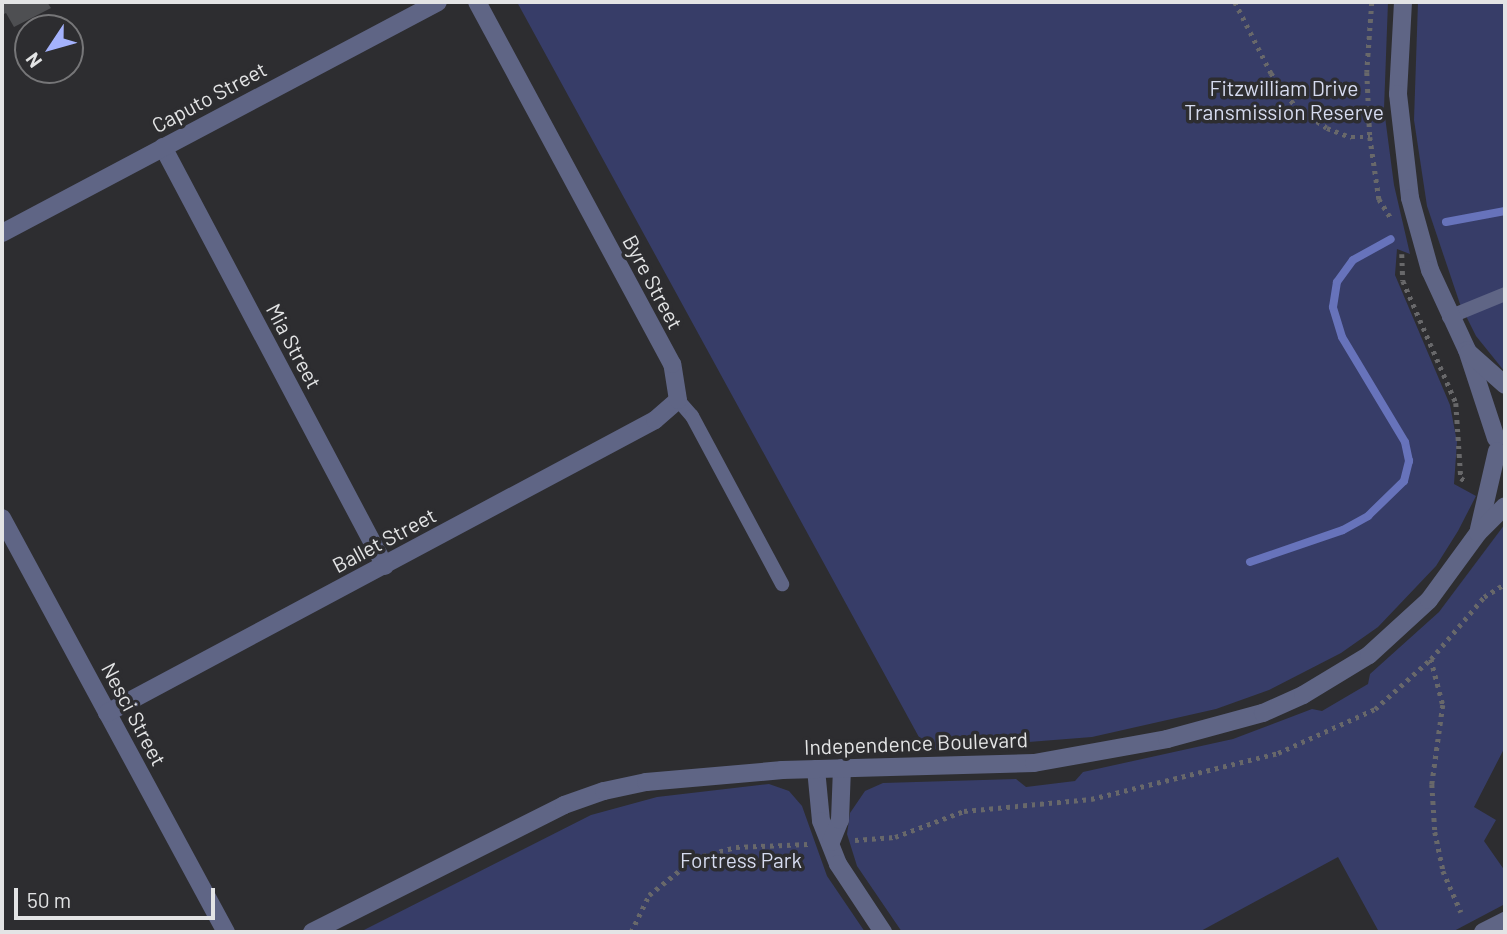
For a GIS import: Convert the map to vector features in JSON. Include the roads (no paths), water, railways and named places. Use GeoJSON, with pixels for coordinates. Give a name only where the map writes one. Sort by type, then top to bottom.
{"type":"FeatureCollection","features":[{"type":"Feature","properties":{"kind":"street","name":"Caputo Street"},"geometry":{"type":"LineString","coordinates":[[2,233],[438,2]]}},
{"type":"Feature","properties":{"kind":"street","name":"Byre Street"},"geometry":{"type":"LineString","coordinates":[[477,2],[672,364],[678,400]]}},
{"type":"Feature","properties":{"kind":"street"},"geometry":{"type":"LineString","coordinates":[[1403,2],[1398,94],[1410,198],[1430,270],[1449,317],[1467,351],[1505,468]]}},
{"type":"Feature","properties":{"kind":"street","name":"Mia Street"},"geometry":{"type":"LineString","coordinates":[[163,147],[385,566]]}},
{"type":"Feature","properties":{"kind":"street"},"geometry":{"type":"LineString","coordinates":[[1467,351],[1505,385]]}},
{"type":"Feature","properties":{"kind":"street","name":"Ballet Street"},"geometry":{"type":"LineString","coordinates":[[107,713],[655,421],[678,400]]}},
{"type":"Feature","properties":{"kind":"street","name":"Independence Boulevard"},"geometry":{"type":"LineString","coordinates":[[1478,533],[1489,494],[1496,445],[1505,418]]}},
{"type":"Feature","properties":{"kind":"street","name":"Independence Boulevard"},"geometry":{"type":"LineString","coordinates":[[313,932],[564,805],[604,791],[646,782],[816,769],[1034,763],[1077,757],[1263,712],[1303,695],[1369,655],[1429,600],[1478,533],[1505,506]]}},
{"type":"Feature","properties":{"kind":"street","name":"Nesci Street"},"geometry":{"type":"LineString","coordinates":[[2,518],[226,932]]}},
{"type":"Feature","properties":{"kind":"street"},"geometry":{"type":"LineString","coordinates":[[831,842],[840,820],[842,768]]}},
{"type":"Feature","properties":{"kind":"street"},"geometry":{"type":"LineString","coordinates":[[816,769],[821,821],[849,884],[883,932]]}},
{"type":"Feature","properties":{"kind":"street"},"geometry":{"type":"LineString","coordinates":[[1483,932],[1505,921]]}},
{"type":"Feature","properties":{"kind":"lane"},"geometry":{"type":"LineString","coordinates":[[1449,317],[1505,294]]}},
{"type":"Feature","properties":{"kind":"lane","name":"Byre Street"},"geometry":{"type":"LineString","coordinates":[[678,400],[692,416],[782,584]]}},
{"type":"Feature","properties":{"kind":"waterway"},"geometry":{"type":"LineString","coordinates":[[1446,222],[1505,211]]}},
{"type":"Feature","properties":{"kind":"waterway"},"geometry":{"type":"LineString","coordinates":[[1250,562],[1343,530],[1368,516],[1404,481],[1409,461],[1405,442],[1342,337],[1333,307],[1337,282],[1353,260],[1391,239]]}},
{"type":"Feature","properties":{"kind":"park label","name":"Fitzwilliam Drive Transmission Reserve"},"geometry":{"type":"Point","coordinates":[1284,100]}},
{"type":"Feature","properties":{"kind":"park label","name":"Fortress Park"},"geometry":{"type":"Point","coordinates":[741,860]}}]}
